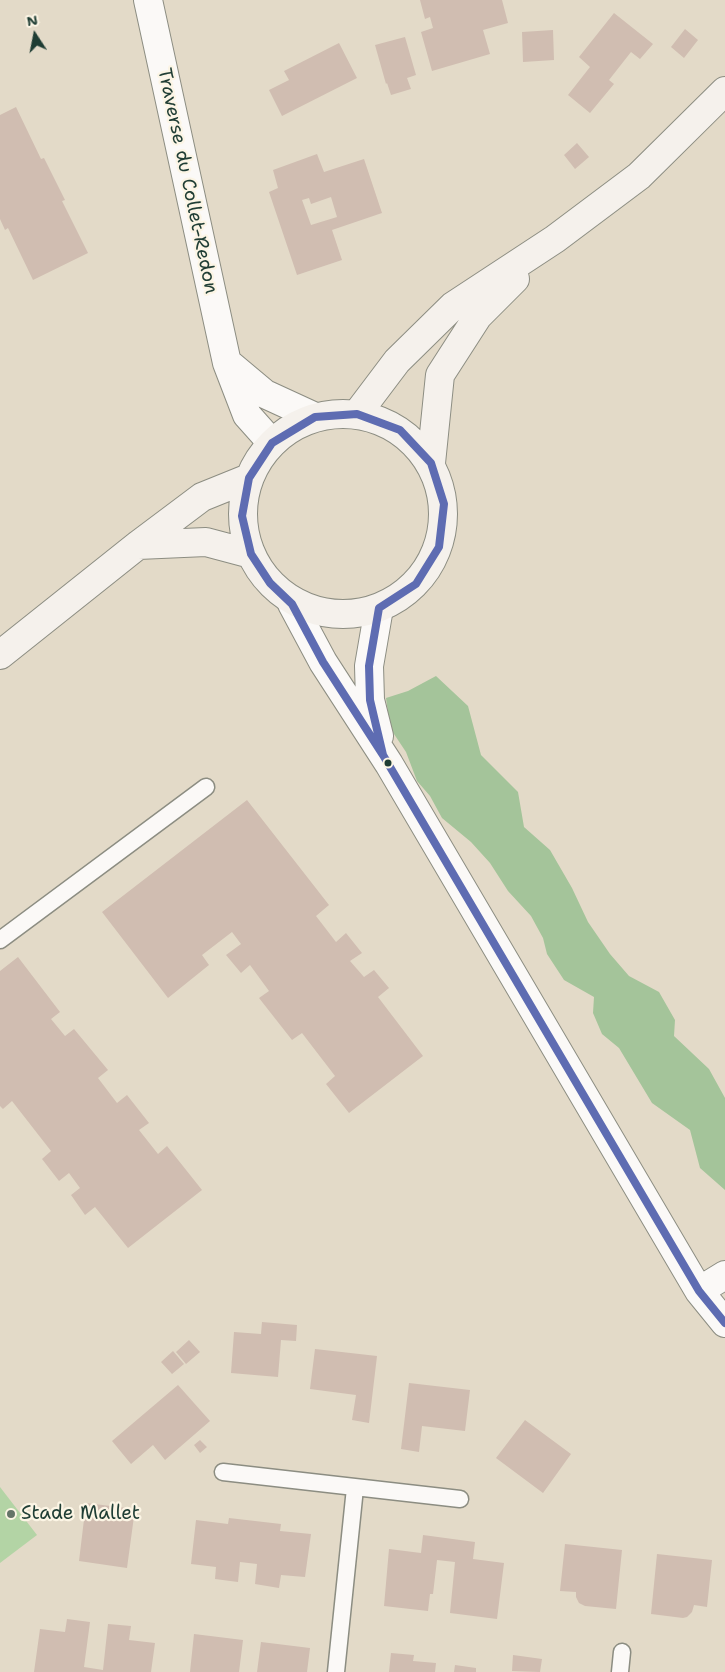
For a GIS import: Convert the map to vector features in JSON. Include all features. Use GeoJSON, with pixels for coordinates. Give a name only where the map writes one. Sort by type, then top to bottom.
{"type":"FeatureCollection","features":[{"type":"Feature","properties":{"kind":"street","name":"Traverse du Collet-Redon"},"geometry":{"type":"LineString","coordinates":[[148,0],[227,362],[247,415],[272,443]]}},
{"type":"Feature","properties":{"kind":"street"},"geometry":{"type":"LineString","coordinates":[[357,414],[396,361],[453,306],[555,239],[639,176],[725,91]]}},
{"type":"Feature","properties":{"kind":"street"},"geometry":{"type":"LineString","coordinates":[[292,604],[338,614],[379,608],[416,584],[439,547],[444,504],[431,463],[440,375],[478,316],[555,239]]}},
{"type":"Feature","properties":{"kind":"street"},"geometry":{"type":"LineString","coordinates":[[227,362],[265,394],[315,417]]}},
{"type":"Feature","properties":{"kind":"street"},"geometry":{"type":"LineString","coordinates":[[431,463],[400,430],[357,414],[315,417],[272,443],[249,478],[242,516],[251,554],[270,583],[292,604],[323,662],[383,755],[699,1292],[725,1323]]}},
{"type":"Feature","properties":{"kind":"street"},"geometry":{"type":"LineString","coordinates":[[0,655],[138,545],[202,497],[249,478]]}},
{"type":"Feature","properties":{"kind":"street"},"geometry":{"type":"LineString","coordinates":[[138,545],[206,542],[251,554]]}},
{"type":"Feature","properties":{"kind":"street"},"geometry":{"type":"LineString","coordinates":[[379,608],[369,666],[370,700],[383,755]]}},
{"type":"Feature","properties":{"kind":"street"},"geometry":{"type":"LineString","coordinates":[[699,1292],[725,1275]]}},
{"type":"Feature","properties":{"kind":"lane"},"geometry":{"type":"LineString","coordinates":[[0,940],[206,787]]}},
{"type":"Feature","properties":{"kind":"lane"},"geometry":{"type":"LineString","coordinates":[[223,1472],[460,1499]]}},
{"type":"Feature","properties":{"kind":"lane"},"geometry":{"type":"LineString","coordinates":[[336,1672],[355,1488]]}},
{"type":"Feature","properties":{"kind":"lane"},"geometry":{"type":"LineString","coordinates":[[620,1672],[622,1652]]}},
{"type":"Feature","properties":{"kind":"green space"},"geometry":{"type":"Polygon","coordinates":[[[436,676],[468,706],[481,755],[518,792],[524,827],[550,850],[572,888],[588,922],[610,954],[629,976],[659,992],[675,1020],[674,1036],[709,1069],[725,1098],[725,1190],[700,1168],[690,1130],[652,1103],[619,1048],[602,1034],[593,1013],[594,997],[564,980],[547,954],[543,938],[531,916],[508,891],[490,863],[471,842],[442,818],[430,796],[417,781],[406,752],[390,728],[386,698],[408,691],[436,676]]]}},
{"type":"Feature","properties":{"kind":"green space","name":"Stade Mallet"},"geometry":{"type":"Polygon","coordinates":[[[0,1487],[37,1535],[0,1563],[0,1487]]]}},
{"type":"Feature","properties":{"kind":"building"},"geometry":{"type":"Polygon","coordinates":[[[420,0],[502,0],[508,23],[483,30],[490,54],[432,71],[421,32],[433,28],[430,17],[425,19],[420,0]]]}},
{"type":"Feature","properties":{"kind":"building"},"geometry":{"type":"Polygon","coordinates":[[[614,13],[653,44],[640,59],[631,52],[609,80],[614,84],[590,113],[568,95],[590,67],[579,57],[614,13]]]}},
{"type":"Feature","properties":{"kind":"building"},"geometry":{"type":"Polygon","coordinates":[[[685,29],[698,40],[684,58],[671,47],[685,29]]]}},
{"type":"Feature","properties":{"kind":"building"},"geometry":{"type":"Polygon","coordinates":[[[553,30],[554,60],[523,62],[522,32],[553,30]]]}},
{"type":"Feature","properties":{"kind":"building"},"geometry":{"type":"Polygon","coordinates":[[[405,37],[416,75],[407,78],[411,89],[391,95],[375,45],[405,37]]]}},
{"type":"Feature","properties":{"kind":"building"},"geometry":{"type":"Polygon","coordinates":[[[339,43],[357,78],[282,116],[269,90],[289,80],[284,71],[339,43]]]}},
{"type":"Feature","properties":{"kind":"building"},"geometry":{"type":"Polygon","coordinates":[[[16,107],[41,159],[44,158],[65,200],[62,201],[88,253],[33,280],[8,228],[5,230],[0,219],[0,115],[16,107]]]}},
{"type":"Feature","properties":{"kind":"building"},"geometry":{"type":"Polygon","coordinates":[[[577,143],[589,157],[575,169],[564,155],[577,143]]]}},
{"type":"Feature","properties":{"kind":"building"},"geometry":{"type":"Polygon","coordinates":[[[317,154],[324,172],[364,159],[382,213],[332,230],[342,260],[297,275],[269,192],[278,188],[273,170],[317,154]],[[331,197],[311,204],[309,198],[302,200],[311,225],[337,217],[331,197]]]}},
{"type":"Feature","properties":{"kind":"building"},"geometry":{"type":"Polygon","coordinates":[[[247,800],[329,905],[316,916],[336,942],[346,933],[362,953],[350,961],[364,977],[374,970],[389,988],[378,997],[423,1056],[349,1113],[326,1084],[335,1076],[302,1033],[292,1040],[259,998],[269,991],[250,965],[241,973],[226,955],[241,944],[232,932],[202,955],[209,965],[168,998],[102,912],[247,800]]]}},
{"type":"Feature","properties":{"kind":"building"},"geometry":{"type":"Polygon","coordinates":[[[18,957],[60,1012],[51,1019],[65,1036],[74,1029],[108,1070],[98,1078],[117,1103],[127,1095],[149,1123],[139,1130],[158,1154],[167,1146],[202,1190],[128,1248],[95,1207],[85,1215],[71,1195],[80,1188],[69,1173],[59,1181],[42,1159],[51,1151],[12,1101],[3,1109],[0,1106],[0,971],[18,957]]]}},
{"type":"Feature","properties":{"kind":"building"},"geometry":{"type":"Polygon","coordinates":[[[262,1322],[297,1325],[296,1341],[281,1340],[278,1377],[231,1373],[234,1332],[261,1334],[262,1322]]]}},
{"type":"Feature","properties":{"kind":"building"},"geometry":{"type":"Polygon","coordinates":[[[189,1340],[200,1352],[186,1364],[176,1352],[189,1340]]]}},
{"type":"Feature","properties":{"kind":"building"},"geometry":{"type":"Polygon","coordinates":[[[315,1349],[377,1356],[369,1423],[352,1420],[356,1395],[310,1389],[315,1349]]]}},
{"type":"Feature","properties":{"kind":"building"},"geometry":{"type":"Polygon","coordinates":[[[173,1351],[184,1364],[172,1374],[161,1362],[173,1351]]]}},
{"type":"Feature","properties":{"kind":"building"},"geometry":{"type":"Polygon","coordinates":[[[409,1383],[470,1390],[465,1431],[422,1426],[419,1452],[401,1449],[409,1383]]]}},
{"type":"Feature","properties":{"kind":"building"},"geometry":{"type":"Polygon","coordinates":[[[178,1385],[210,1421],[165,1460],[153,1445],[131,1464],[112,1441],[178,1385]]]}},
{"type":"Feature","properties":{"kind":"building"},"geometry":{"type":"Polygon","coordinates":[[[525,1420],[571,1454],[543,1493],[496,1458],[525,1420]]]}},
{"type":"Feature","properties":{"kind":"building"},"geometry":{"type":"Polygon","coordinates":[[[200,1440],[207,1447],[200,1453],[194,1445],[200,1440]]]}},
{"type":"Feature","properties":{"kind":"building"},"geometry":{"type":"Polygon","coordinates":[[[86,1503],[135,1509],[127,1568],[79,1561],[86,1503]]]}},
{"type":"Feature","properties":{"kind":"building"},"geometry":{"type":"Polygon","coordinates":[[[229,1518],[281,1524],[280,1531],[311,1534],[305,1577],[281,1575],[279,1588],[255,1584],[257,1564],[240,1562],[238,1582],[215,1579],[216,1567],[191,1564],[196,1520],[228,1524],[229,1518]]]}},
{"type":"Feature","properties":{"kind":"building"},"geometry":{"type":"Polygon","coordinates":[[[423,1535],[475,1542],[473,1559],[504,1563],[497,1619],[450,1613],[455,1562],[437,1560],[433,1594],[430,1594],[428,1611],[384,1606],[389,1549],[421,1553],[423,1535]]]}},
{"type":"Feature","properties":{"kind":"building"},"geometry":{"type":"Polygon","coordinates":[[[565,1544],[622,1550],[616,1609],[585,1606],[579,1603],[576,1592],[560,1591],[565,1544]]]}},
{"type":"Feature","properties":{"kind":"building"},"geometry":{"type":"Polygon","coordinates":[[[657,1554],[712,1560],[707,1607],[694,1605],[692,1612],[683,1618],[651,1614],[657,1554]]]}},
{"type":"Feature","properties":{"kind":"building"},"geometry":{"type":"Polygon","coordinates":[[[67,1619],[90,1622],[84,1667],[103,1670],[108,1624],[131,1626],[129,1640],[155,1643],[151,1672],[34,1672],[40,1629],[65,1632],[67,1619]]]}},
{"type":"Feature","properties":{"kind":"building"},"geometry":{"type":"Polygon","coordinates":[[[194,1634],[243,1640],[239,1672],[190,1672],[194,1634]]]}},
{"type":"Feature","properties":{"kind":"building"},"geometry":{"type":"Polygon","coordinates":[[[261,1642],[310,1648],[307,1672],[257,1672],[261,1642]]]}},
{"type":"Feature","properties":{"kind":"building"},"geometry":{"type":"Polygon","coordinates":[[[391,1653],[414,1655],[413,1661],[436,1663],[435,1672],[389,1672],[391,1653]]]}},
{"type":"Feature","properties":{"kind":"building"},"geometry":{"type":"Polygon","coordinates":[[[513,1655],[542,1659],[540,1672],[512,1671],[513,1655]]]}},
{"type":"Feature","properties":{"kind":"building"},"geometry":{"type":"Polygon","coordinates":[[[455,1665],[476,1668],[476,1672],[454,1672],[455,1665]]]}},
{"type":"Feature","properties":{"kind":"transit line"},"geometry":{"type":"LineString","coordinates":[[357,414],[400,430],[431,463],[444,504],[439,547],[416,584],[379,608],[369,666],[370,700],[383,755],[323,662],[292,604],[270,583],[251,554],[242,516],[249,478],[272,443],[315,417],[357,414]]}},
{"type":"Feature","properties":{"kind":"transit line"},"geometry":{"type":"LineString","coordinates":[[383,755],[699,1291],[725,1323]]}},
{"type":"Feature","properties":{"kind":"place","name":"Stade Mallet"},"geometry":{"type":"Point","coordinates":[11,1514]}}]}
